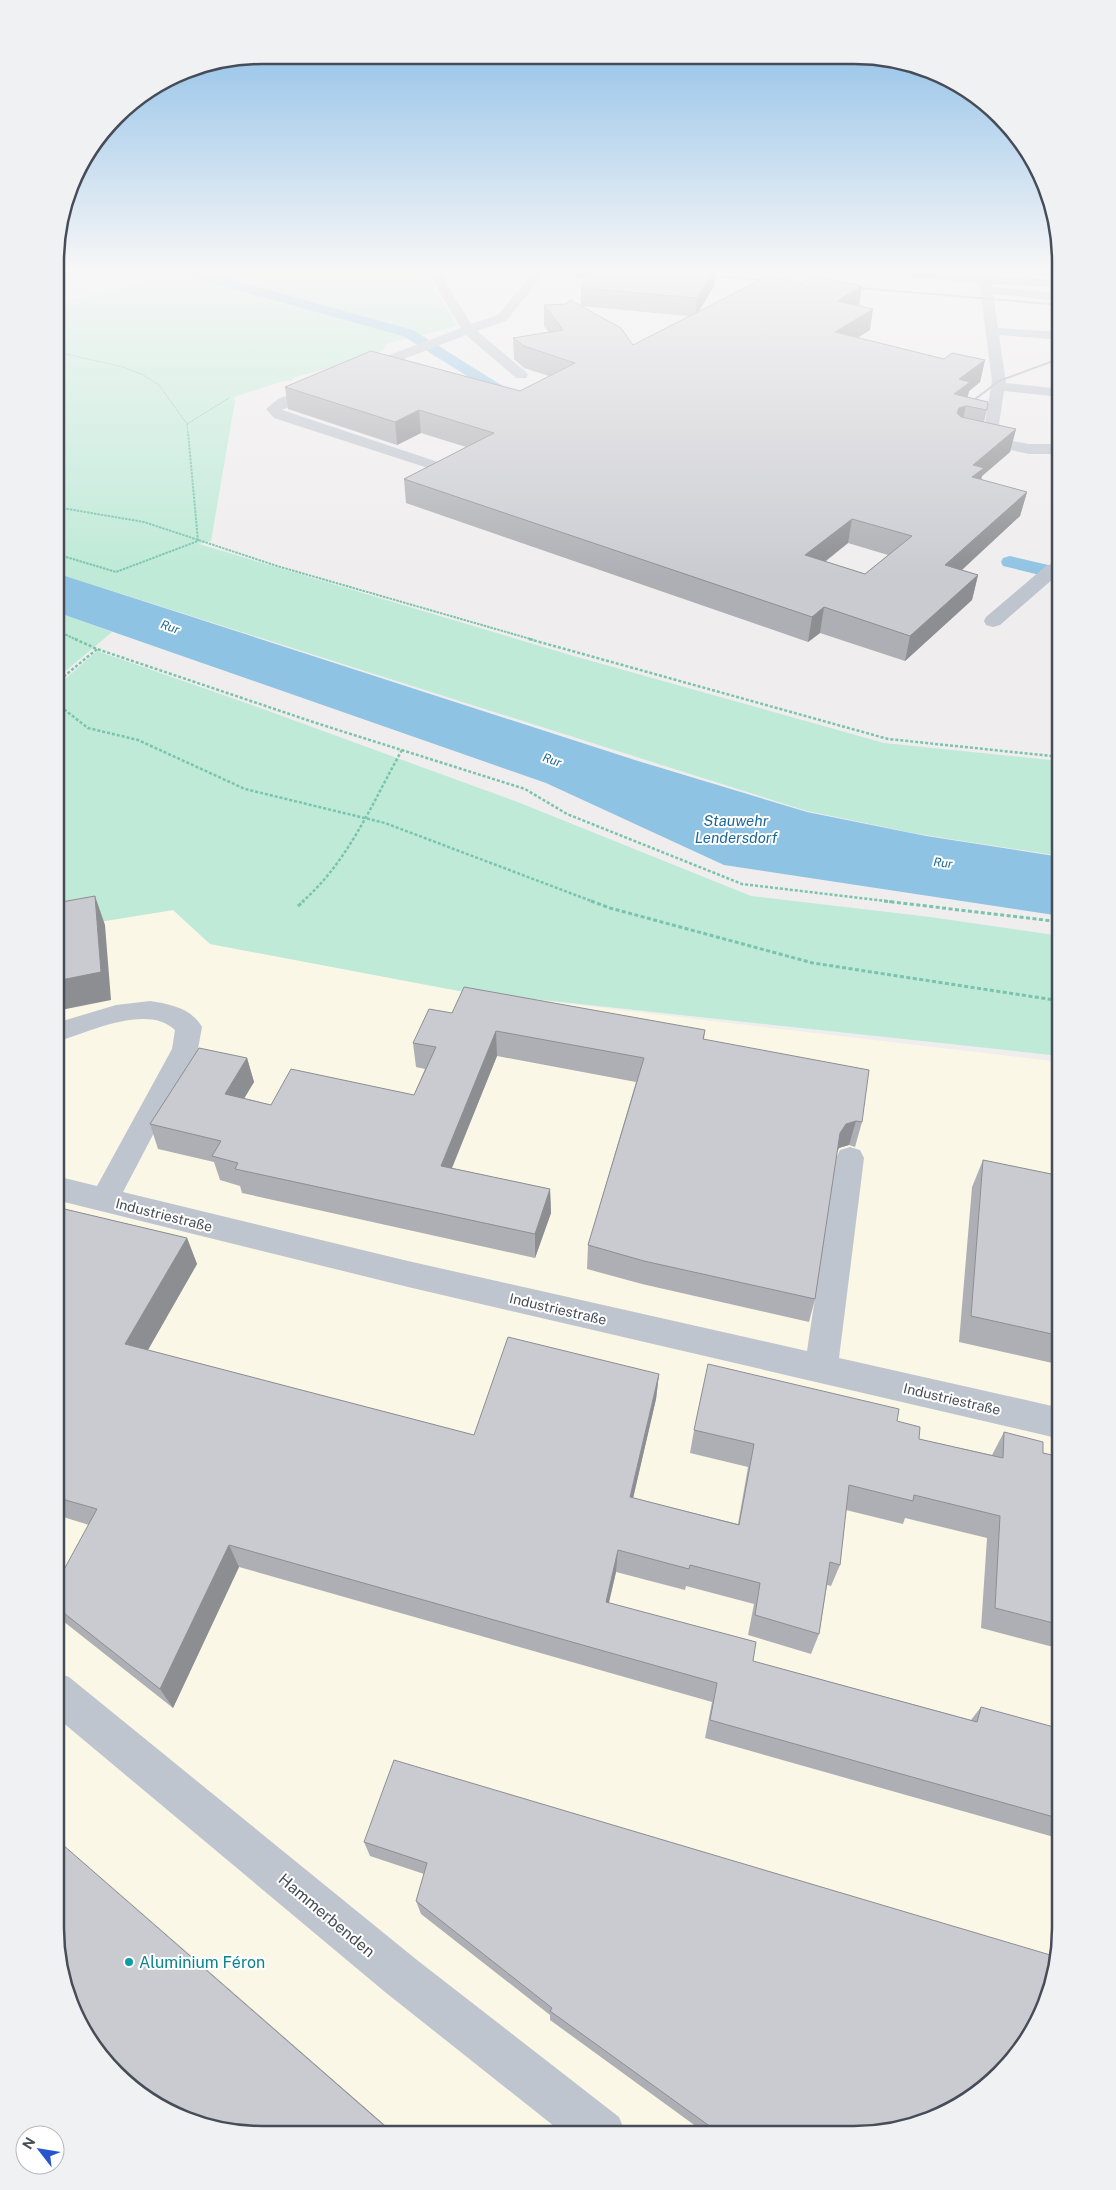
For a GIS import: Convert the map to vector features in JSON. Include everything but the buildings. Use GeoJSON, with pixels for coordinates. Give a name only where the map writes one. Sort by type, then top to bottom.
{"type":"FeatureCollection","features":[{"type":"Feature","properties":{"kind":"street"},"geometry":{"type":"LineString","coordinates":[[359,371],[283,402],[273,409],[279,415],[436,466]]}},
{"type":"Feature","properties":{"kind":"street"},"geometry":{"type":"LineString","coordinates":[[517,371],[521,375]]}},
{"type":"Feature","properties":{"kind":"street"},"geometry":{"type":"LineString","coordinates":[[988,441],[999,386],[997,371]]}},
{"type":"Feature","properties":{"kind":"street"},"geometry":{"type":"LineString","coordinates":[[999,386],[1052,392]]}},
{"type":"Feature","properties":{"kind":"street"},"geometry":{"type":"LineString","coordinates":[[961,435],[1029,449],[1052,449]]}},
{"type":"Feature","properties":{"kind":"street"},"geometry":{"type":"LineString","coordinates":[[994,622],[1052,571]]}},
{"type":"Feature","properties":{"kind":"street"},"geometry":{"type":"LineString","coordinates":[[64,1030],[103,1017],[149,1009],[177,1016],[189,1027],[185,1049],[104,1200]]}},
{"type":"Feature","properties":{"kind":"street"},"geometry":{"type":"LineString","coordinates":[[821,1369],[850,1158]]}},
{"type":"Feature","properties":{"kind":"street","name":"Industriestraße"},"geometry":{"type":"LineString","coordinates":[[64,1190],[408,1274],[1052,1422]]}},
{"type":"Feature","properties":{"kind":"street","name":"Hammerbenden"},"geometry":{"type":"LineString","coordinates":[[64,1698],[401,1976],[592,2126]]}},
{"type":"Feature","properties":{"kind":"path"},"geometry":{"type":"LineString","coordinates":[[133,371],[159,385],[186,424],[198,541]]}},
{"type":"Feature","properties":{"kind":"path"},"geometry":{"type":"LineString","coordinates":[[186,424],[229,398]]}},
{"type":"Feature","properties":{"kind":"path"},"geometry":{"type":"LineString","coordinates":[[64,508],[144,522],[286,568],[704,689],[888,740],[1052,756]]}},
{"type":"Feature","properties":{"kind":"path"},"geometry":{"type":"LineString","coordinates":[[64,556],[116,572],[198,541]]}},
{"type":"Feature","properties":{"kind":"path"},"geometry":{"type":"LineString","coordinates":[[64,634],[97,649],[524,789],[567,814],[742,884],[1052,921]]}},
{"type":"Feature","properties":{"kind":"path"},"geometry":{"type":"LineString","coordinates":[[64,676],[97,649]]}},
{"type":"Feature","properties":{"kind":"path"},"geometry":{"type":"LineString","coordinates":[[64,710],[88,728],[138,740],[245,789],[385,823],[610,908],[813,963],[1052,1000]]}},
{"type":"Feature","properties":{"kind":"path"},"geometry":{"type":"LineString","coordinates":[[298,906],[312,895],[345,855],[402,750]]}},
{"type":"Feature","properties":{"kind":"shaded area"},"geometry":{"type":"Polygon","coordinates":[[[173,910],[210,944],[459,991],[1052,1061],[1052,1941],[1046,1980],[1032,2016],[1019,2038],[998,2064],[874,2125],[249,2126],[210,2120],[174,2106],[141,2085],[116,2062],[65,1950],[64,1941],[64,928],[173,910]]]}},
{"type":"Feature","properties":{"kind":"green space"},"geometry":{"type":"Polygon","coordinates":[[[64,371],[318,371],[295,377],[291,381],[283,381],[234,397],[235,401],[211,541],[199,544],[570,655],[884,743],[1052,760],[1052,855],[918,834],[807,811],[64,576],[64,371]]]}},
{"type":"Feature","properties":{"kind":"green space"},"geometry":{"type":"Polygon","coordinates":[[[64,615],[112,632],[64,672],[64,615]]]}},
{"type":"Feature","properties":{"kind":"green space"},"geometry":{"type":"Polygon","coordinates":[[[97,651],[249,704],[520,803],[751,896],[930,917],[1052,935],[1052,1055],[459,991],[210,944],[173,910],[64,928],[64,680],[97,651]]]}},
{"type":"Feature","properties":{"kind":"water","name":"Stauwehr Lendersdorf"},"geometry":{"type":"Polygon","coordinates":[[[64,576],[638,761],[807,812],[926,836],[1052,856],[1052,915],[724,865],[546,783],[64,615],[64,576]]]}},
{"type":"Feature","properties":{"kind":"waterway"},"geometry":{"type":"LineString","coordinates":[[470,371],[517,401]]}},
{"type":"Feature","properties":{"kind":"waterway"},"geometry":{"type":"LineString","coordinates":[[1010,562],[1052,572]]}},
{"type":"Feature","properties":{"kind":"railway"},"geometry":{"type":"LineString","coordinates":[[970,403],[999,381],[1025,371]]}},
{"type":"Feature","properties":{"kind":"place","name":"Aluminium Féron"},"geometry":{"type":"Point","coordinates":[129,1962]}},
{"type":"Feature","properties":{"kind":"water label","name":"Rur"},"geometry":{"type":"Point","coordinates":[170,627]}},
{"type":"Feature","properties":{"kind":"water label","name":"Rur"},"geometry":{"type":"Point","coordinates":[552,760]}},
{"type":"Feature","properties":{"kind":"water label","name":"Rur"},"geometry":{"type":"Point","coordinates":[943,863]}}]}
